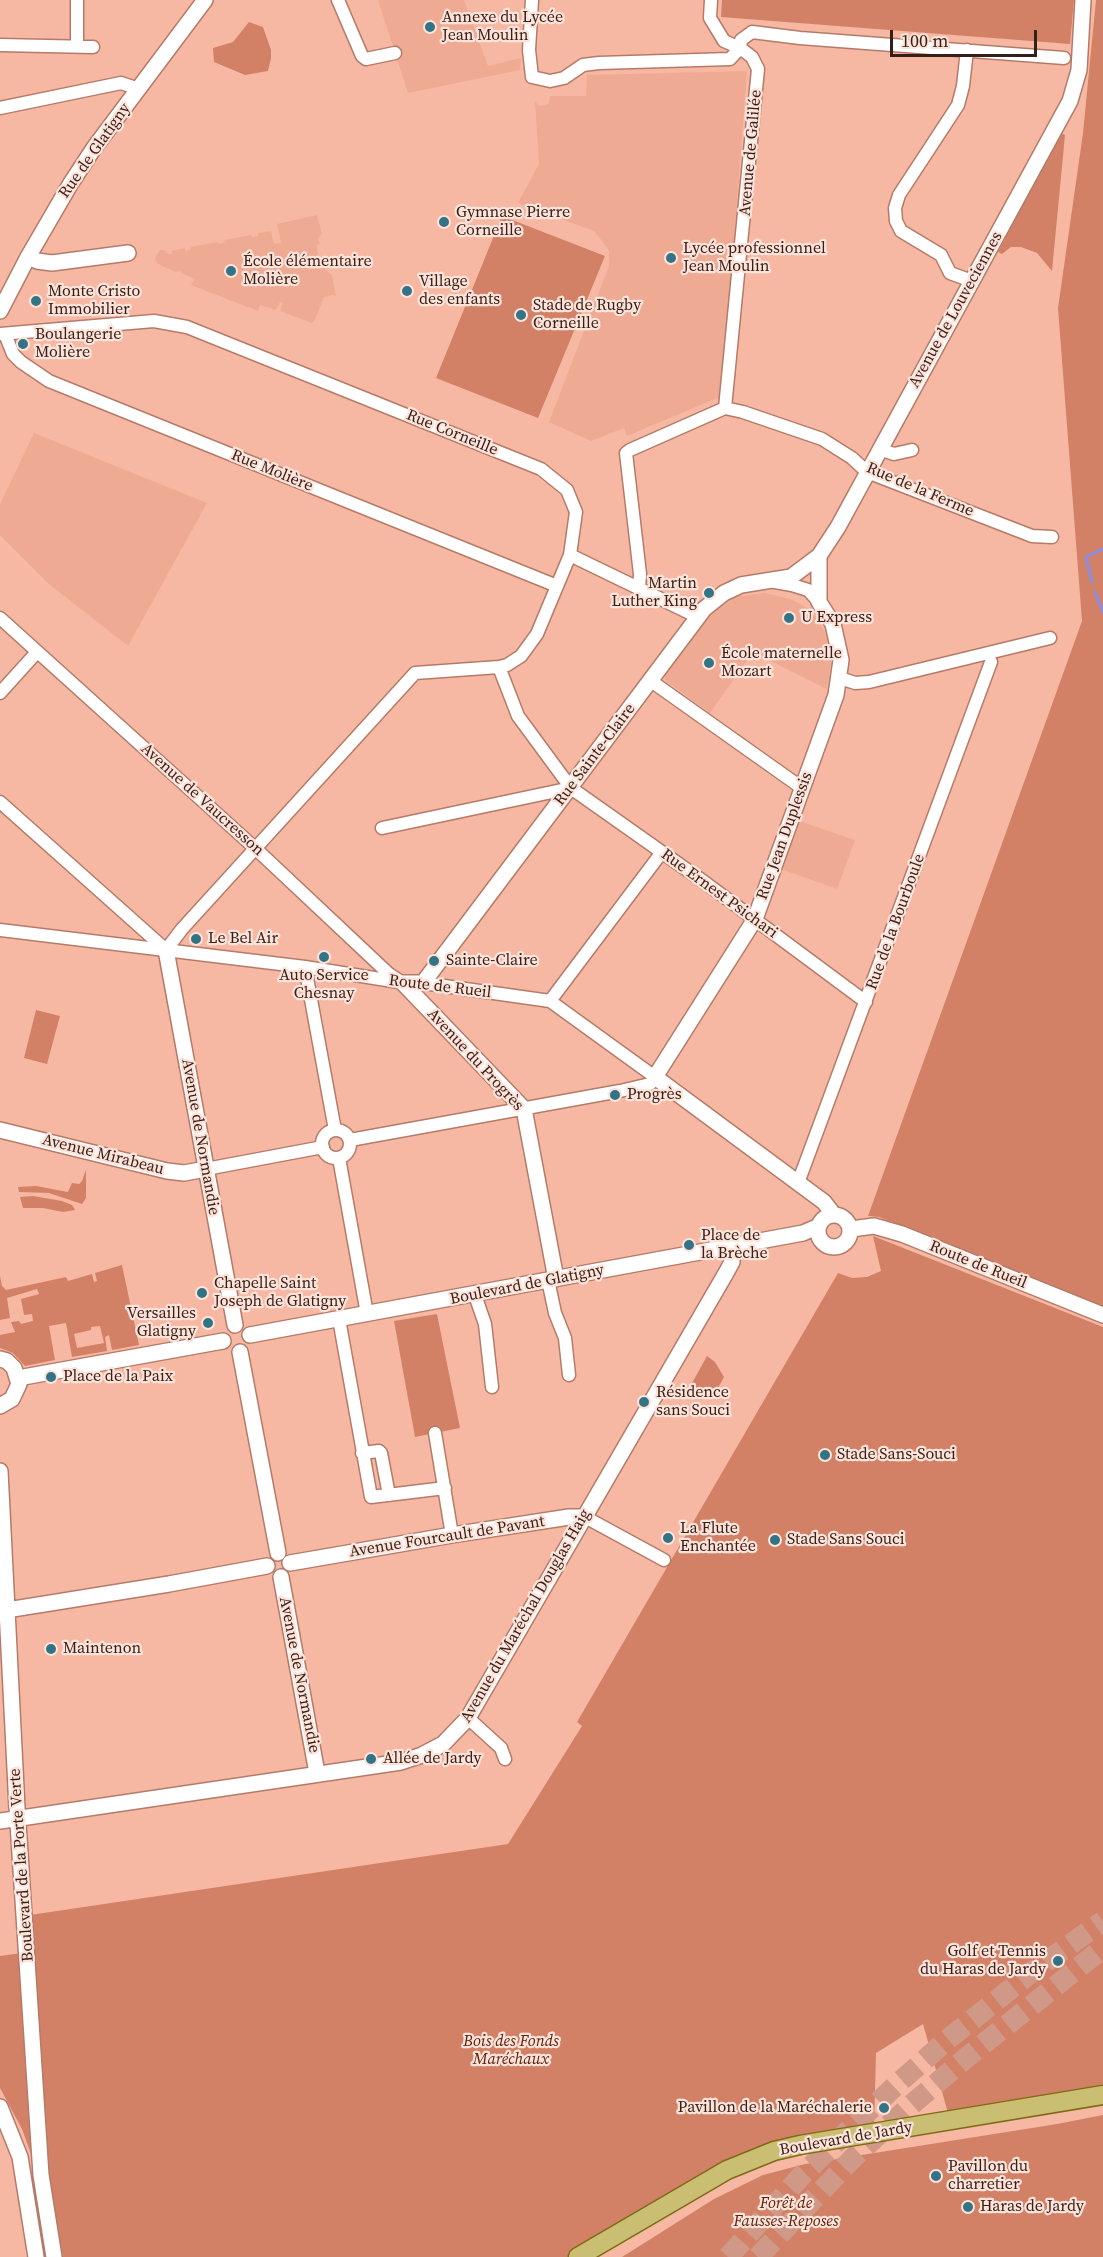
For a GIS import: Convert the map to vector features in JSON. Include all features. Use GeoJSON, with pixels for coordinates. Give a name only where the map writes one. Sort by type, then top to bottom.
{"type":"FeatureCollection","features":[{"type":"Feature","properties":{"kind":"main road","name":"Boulevard de Jardy"},"geometry":{"type":"LineString","coordinates":[[578,2257],[727,2170],[774,2151],[1103,2095]]}},
{"type":"Feature","properties":{"kind":"main road","name":"Boulevard de Jardy"},"geometry":{"type":"LineString","coordinates":[[599,2257],[731,2180],[777,2162],[850,2147],[1103,2106]]}},
{"type":"Feature","properties":{"kind":"street"},"geometry":{"type":"LineString","coordinates":[[77,0],[77,45]]}},
{"type":"Feature","properties":{"kind":"street"},"geometry":{"type":"LineString","coordinates":[[338,0],[362,56],[366,59],[395,53]]}},
{"type":"Feature","properties":{"kind":"street"},"geometry":{"type":"LineString","coordinates":[[532,0],[530,68],[532,77],[541,79],[558,80],[583,65],[599,63],[729,59],[740,48],[741,40],[752,32],[801,38],[1064,58]]}},
{"type":"Feature","properties":{"kind":"street","name":"Avenue de Galilée"},"geometry":{"type":"LineString","coordinates":[[711,0],[710,18],[724,41],[740,48],[752,57],[758,69],[725,408]]}},
{"type":"Feature","properties":{"kind":"street","name":"Avenue de Louveciennes"},"geometry":{"type":"LineString","coordinates":[[771,581],[791,577],[819,556],[838,527],[1070,101],[1080,59],[1083,0]]}},
{"type":"Feature","properties":{"kind":"street","name":"Rue de Glatigny"},"geometry":{"type":"LineString","coordinates":[[0,311],[71,183],[201,1]]}},
{"type":"Feature","properties":{"kind":"street"},"geometry":{"type":"LineString","coordinates":[[0,45],[93,47]]}},
{"type":"Feature","properties":{"kind":"street"},"geometry":{"type":"LineString","coordinates":[[967,50],[963,86],[958,105],[898,195],[895,208],[896,221],[901,231],[941,255],[950,273],[972,281]]}},
{"type":"Feature","properties":{"kind":"street"},"geometry":{"type":"LineString","coordinates":[[0,108],[121,83],[139,89]]}},
{"type":"Feature","properties":{"kind":"street"},"geometry":{"type":"LineString","coordinates":[[28,257],[52,263],[128,253]]}},
{"type":"Feature","properties":{"kind":"street","name":"Rue Corneille"},"geometry":{"type":"LineString","coordinates":[[2,334],[154,321],[187,327],[541,468],[567,490],[576,512],[570,555],[537,634],[521,656],[499,667],[415,673],[377,712],[182,929],[166,950]]}},
{"type":"Feature","properties":{"kind":"street","name":"Rue Molière"},"geometry":{"type":"LineString","coordinates":[[2,334],[21,362],[49,381],[557,586]]}},
{"type":"Feature","properties":{"kind":"street"},"geometry":{"type":"LineString","coordinates":[[639,589],[640,574],[626,453],[725,408]]}},
{"type":"Feature","properties":{"kind":"street","name":"Rue de la Ferme"},"geometry":{"type":"LineString","coordinates":[[725,408],[822,439],[852,458],[867,472],[1032,536],[1052,537]]}},
{"type":"Feature","properties":{"kind":"street"},"geometry":{"type":"LineString","coordinates":[[879,449],[894,454],[912,450]]}},
{"type":"Feature","properties":{"kind":"street"},"geometry":{"type":"LineString","coordinates":[[570,555],[698,617]]}},
{"type":"Feature","properties":{"kind":"street"},"geometry":{"type":"LineString","coordinates":[[819,556],[819,602]]}},
{"type":"Feature","properties":{"kind":"street","name":"Rue Sainte-Claire"},"geometry":{"type":"LineString","coordinates":[[412,984],[570,788],[713,600],[731,589],[753,582],[771,581],[798,587]]}},
{"type":"Feature","properties":{"kind":"street","name":"Rue Jean Duplessis"},"geometry":{"type":"LineString","coordinates":[[656,1077],[755,919],[830,717],[840,678],[841,660],[833,624],[819,602],[807,590],[798,587]]}},
{"type":"Feature","properties":{"kind":"street","name":"Avenue de Vaucresson"},"geometry":{"type":"LineString","coordinates":[[0,618],[256,849],[389,974],[412,984]]}},
{"type":"Feature","properties":{"kind":"street"},"geometry":{"type":"LineString","coordinates":[[840,678],[855,683],[869,681],[1050,638]]}},
{"type":"Feature","properties":{"kind":"street"},"geometry":{"type":"LineString","coordinates":[[0,693],[37,652]]}},
{"type":"Feature","properties":{"kind":"street","name":"Rue de la Bourboule"},"geometry":{"type":"LineString","coordinates":[[798,1183],[991,662]]}},
{"type":"Feature","properties":{"kind":"street","name":"Rue Ernest Psichari"},"geometry":{"type":"LineString","coordinates":[[499,667],[518,716],[570,788],[755,919],[866,1002]]}},
{"type":"Feature","properties":{"kind":"street"},"geometry":{"type":"LineString","coordinates":[[651,681],[802,788]]}},
{"type":"Feature","properties":{"kind":"street"},"geometry":{"type":"LineString","coordinates":[[382,828],[570,788]]}},
{"type":"Feature","properties":{"kind":"street"},"geometry":{"type":"LineString","coordinates":[[0,802],[166,950]]}},
{"type":"Feature","properties":{"kind":"street"},"geometry":{"type":"LineString","coordinates":[[550,1001],[662,852]]}},
{"type":"Feature","properties":{"kind":"street","name":"Route de Rueil"},"geometry":{"type":"LineString","coordinates":[[0,930],[305,967],[412,984],[550,1001],[819,1198],[824,1225]]}},
{"type":"Feature","properties":{"kind":"street","name":"Avenue de Normandie"},"geometry":{"type":"LineString","coordinates":[[166,950],[235,1325]]}},
{"type":"Feature","properties":{"kind":"street"},"geometry":{"type":"LineString","coordinates":[[305,967],[335,1130]]}},
{"type":"Feature","properties":{"kind":"street","name":"Avenue du Progrès"},"geometry":{"type":"LineString","coordinates":[[412,984],[524,1109],[552,1280]]}},
{"type":"Feature","properties":{"kind":"street"},"geometry":{"type":"LineString","coordinates":[[350,1140],[650,1084],[656,1077]]}},
{"type":"Feature","properties":{"kind":"street","name":"Avenue Mirabeau"},"geometry":{"type":"LineString","coordinates":[[0,1130],[167,1171],[184,1173],[206,1169]]}},
{"type":"Feature","properties":{"kind":"street"},"geometry":{"type":"LineString","coordinates":[[335,1130],[345,1133],[350,1140],[347,1153],[339,1158],[330,1156],[322,1147],[326,1134],[335,1130]]}},
{"type":"Feature","properties":{"kind":"street"},"geometry":{"type":"LineString","coordinates":[[206,1169],[322,1147]]}},
{"type":"Feature","properties":{"kind":"street"},"geometry":{"type":"LineString","coordinates":[[339,1158],[367,1314]]}},
{"type":"Feature","properties":{"kind":"street"},"geometry":{"type":"LineString","coordinates":[[845,1219],[850,1229],[847,1242],[837,1248],[828,1246],[824,1225],[845,1219]]}},
{"type":"Feature","properties":{"kind":"street","name":"Boulevard de Glatigny"},"geometry":{"type":"LineString","coordinates":[[250,1335],[730,1247],[803,1233],[824,1225]]}},
{"type":"Feature","properties":{"kind":"street","name":"Route de Rueil"},"geometry":{"type":"LineString","coordinates":[[850,1229],[874,1226],[902,1234],[1103,1315]]}},
{"type":"Feature","properties":{"kind":"street","name":"Avenue du Maréchal Douglas Haig"},"geometry":{"type":"LineString","coordinates":[[0,1821],[412,1760],[443,1744],[468,1718],[585,1517],[732,1262],[730,1247]]}},
{"type":"Feature","properties":{"kind":"street"},"geometry":{"type":"LineString","coordinates":[[552,1280],[555,1313],[565,1338],[569,1375]]}},
{"type":"Feature","properties":{"kind":"street"},"geometry":{"type":"LineString","coordinates":[[475,1295],[485,1324],[492,1387]]}},
{"type":"Feature","properties":{"kind":"street"},"geometry":{"type":"LineString","coordinates":[[339,1319],[371,1497],[445,1488]]}},
{"type":"Feature","properties":{"kind":"street"},"geometry":{"type":"LineString","coordinates":[[235,1325],[243,1326],[250,1335],[249,1344],[240,1352],[231,1351],[223,1341],[224,1332],[235,1325]]}},
{"type":"Feature","properties":{"kind":"street"},"geometry":{"type":"LineString","coordinates":[[18,1378],[223,1341]]}},
{"type":"Feature","properties":{"kind":"street"},"geometry":{"type":"LineString","coordinates":[[240,1352],[278,1553]]}},
{"type":"Feature","properties":{"kind":"street"},"geometry":{"type":"LineString","coordinates":[[0,1359],[11,1364],[18,1378],[16,1395],[8,1403],[0,1406]]}},
{"type":"Feature","properties":{"kind":"street"},"geometry":{"type":"LineString","coordinates":[[435,1433],[452,1535]]}},
{"type":"Feature","properties":{"kind":"street"},"geometry":{"type":"LineString","coordinates":[[362,1453],[379,1451],[381,1453],[389,1495]]}},
{"type":"Feature","properties":{"kind":"street","name":"Boulevard de la Porte Verte"},"geometry":{"type":"LineString","coordinates":[[0,1471],[4,1611],[41,2175],[54,2257]]}},
{"type":"Feature","properties":{"kind":"street","name":"Avenue Fourcault de Pavant"},"geometry":{"type":"LineString","coordinates":[[290,1563],[452,1535],[570,1517],[585,1517]]}},
{"type":"Feature","properties":{"kind":"street"},"geometry":{"type":"LineString","coordinates":[[585,1517],[664,1560]]}},
{"type":"Feature","properties":{"kind":"street"},"geometry":{"type":"LineString","coordinates":[[278,1553],[286,1556],[290,1563],[290,1571],[281,1577],[271,1575],[267,1566],[269,1558],[278,1553]]}},
{"type":"Feature","properties":{"kind":"street"},"geometry":{"type":"LineString","coordinates":[[4,1611],[267,1566]]}},
{"type":"Feature","properties":{"kind":"street","name":"Avenue de Normandie"},"geometry":{"type":"LineString","coordinates":[[281,1577],[317,1773]]}},
{"type":"Feature","properties":{"kind":"street"},"geometry":{"type":"LineString","coordinates":[[468,1718],[501,1748],[505,1759]]}},
{"type":"Feature","properties":{"kind":"street"},"geometry":{"type":"LineString","coordinates":[[0,2107],[20,2157],[36,2257]]}},
{"type":"Feature","properties":{"kind":"shaded area","name":"Annexe du Lycée Jean Moulin"},"geometry":{"type":"Polygon","coordinates":[[[378,0],[464,0],[488,66],[521,58],[520,70],[408,93],[378,0]]]}},
{"type":"Feature","properties":{"kind":"shaded area","name":"Lycée professionnel Jean Moulin"},"geometry":{"type":"Polygon","coordinates":[[[747,71],[722,396],[627,436],[624,428],[591,441],[549,422],[609,266],[609,250],[594,231],[518,203],[539,164],[535,101],[538,105],[544,106],[549,103],[550,96],[586,96],[587,75],[747,71]]]}},
{"type":"Feature","properties":{"kind":"shaded area"},"geometry":{"type":"Polygon","coordinates":[[[317,215],[322,234],[318,238],[320,244],[317,245],[318,259],[321,266],[332,275],[336,296],[324,297],[312,323],[280,311],[283,303],[280,302],[276,310],[260,305],[258,311],[191,285],[195,279],[180,271],[176,272],[164,267],[157,263],[155,258],[160,250],[172,254],[171,251],[185,248],[186,251],[191,247],[218,242],[219,244],[225,242],[224,240],[251,235],[252,237],[258,236],[258,233],[271,231],[274,244],[281,243],[277,224],[317,215]]]}},
{"type":"Feature","properties":{"kind":"shaded area"},"geometry":{"type":"Polygon","coordinates":[[[34,433],[207,503],[128,646],[49,584],[0,535],[0,504],[34,433]]]}},
{"type":"Feature","properties":{"kind":"shaded area"},"geometry":{"type":"Polygon","coordinates":[[[764,593],[791,599],[807,608],[816,617],[826,634],[831,661],[827,689],[753,652],[710,713],[666,681],[664,675],[710,615],[735,597],[764,593]]]}},
{"type":"Feature","properties":{"kind":"shaded area"},"geometry":{"type":"Polygon","coordinates":[[[799,821],[855,840],[837,889],[781,869],[799,821]]]}},
{"type":"Feature","properties":{"kind":"green space"},"geometry":{"type":"Polygon","coordinates":[[[722,0],[1074,0],[1070,44],[721,17],[722,0]]]}},
{"type":"Feature","properties":{"kind":"green space"},"geometry":{"type":"Polygon","coordinates":[[[1096,0],[1103,0],[1103,1307],[879,1217],[868,1216],[1082,621],[1058,308],[1083,133],[1096,0]]]}},
{"type":"Feature","properties":{"kind":"green space"},"geometry":{"type":"Polygon","coordinates":[[[249,22],[263,27],[271,50],[268,71],[245,75],[214,62],[213,48],[233,42],[249,22]]]}},
{"type":"Feature","properties":{"kind":"green space"},"geometry":{"type":"Polygon","coordinates":[[[1061,133],[1065,135],[1052,271],[1037,253],[1021,247],[1011,247],[1002,254],[998,252],[1061,133]]]}},
{"type":"Feature","properties":{"kind":"green space","name":"Stade de Rugby Corneille"},"geometry":{"type":"Polygon","coordinates":[[[502,216],[605,256],[538,418],[436,378],[502,216]]]}},
{"type":"Feature","properties":{"kind":"green space"},"geometry":{"type":"Polygon","coordinates":[[[36,1010],[60,1016],[47,1064],[24,1058],[36,1010]]]}},
{"type":"Feature","properties":{"kind":"green space"},"geometry":{"type":"Polygon","coordinates":[[[86,1170],[86,1198],[82,1204],[49,1193],[19,1192],[18,1187],[36,1186],[68,1192],[72,1183],[79,1184],[82,1181],[86,1170]]]}},
{"type":"Feature","properties":{"kind":"green space"},"geometry":{"type":"Polygon","coordinates":[[[33,1196],[62,1201],[72,1205],[75,1210],[63,1212],[43,1208],[23,1208],[20,1197],[33,1196]]]}},
{"type":"Feature","properties":{"kind":"green space","name":"Bois des Fonds Maréchaux"},"geometry":{"type":"Polygon","coordinates":[[[873,1236],[1103,1327],[1103,2087],[948,2113],[923,2024],[876,2053],[874,2129],[740,2157],[702,2174],[568,2257],[63,2257],[51,2194],[30,1915],[508,1844],[582,1726],[577,1722],[838,1273],[852,1278],[867,1277],[881,1271],[873,1236]]]}},
{"type":"Feature","properties":{"kind":"green space"},"geometry":{"type":"Polygon","coordinates":[[[122,1265],[139,1345],[112,1350],[109,1335],[105,1337],[107,1351],[72,1357],[66,1323],[49,1326],[55,1360],[25,1366],[13,1353],[0,1348],[0,1335],[15,1332],[11,1322],[19,1321],[21,1324],[33,1321],[32,1314],[24,1315],[21,1299],[39,1294],[37,1289],[7,1298],[10,1318],[0,1320],[0,1276],[2,1286],[6,1290],[66,1277],[68,1281],[92,1274],[94,1282],[97,1281],[95,1273],[122,1265]],[[100,1326],[74,1334],[77,1348],[104,1343],[100,1326]]]}},
{"type":"Feature","properties":{"kind":"green space"},"geometry":{"type":"Polygon","coordinates":[[[437,1314],[460,1428],[415,1437],[394,1321],[437,1314]]]}},
{"type":"Feature","properties":{"kind":"green space"},"geometry":{"type":"Polygon","coordinates":[[[707,1356],[715,1362],[724,1377],[713,1397],[694,1387],[692,1383],[707,1356]]]}},
{"type":"Feature","properties":{"kind":"green space"},"geometry":{"type":"Polygon","coordinates":[[[22,1953],[34,2162],[22,2129],[0,2088],[0,1956],[22,1953]]]}},
{"type":"Feature","properties":{"kind":"green space","name":"Haras de Jardy"},"geometry":{"type":"Polygon","coordinates":[[[1103,2115],[1103,2257],[622,2257],[714,2199],[763,2175],[805,2164],[1103,2115]]]}},
{"type":"Feature","properties":{"kind":"waterway"},"geometry":{"type":"LineString","coordinates":[[1092,582],[1086,557],[1103,549]]}},
{"type":"Feature","properties":{"kind":"waterway"},"geometry":{"type":"LineString","coordinates":[[1095,592],[1103,612]]}},
{"type":"Feature","properties":{"kind":"tunnel"},"geometry":{"type":"LineString","coordinates":[[728,2257],[803,2174],[895,2086],[947,2040],[1033,1971],[1103,1921]]}},
{"type":"Feature","properties":{"kind":"tunnel"},"geometry":{"type":"LineString","coordinates":[[758,2257],[854,2157],[910,2106],[1103,1948]]}},
{"type":"Feature","properties":{"kind":"place","name":"Annexe du Lycée Jean Moulin"},"geometry":{"type":"Point","coordinates":[430,27]}},
{"type":"Feature","properties":{"kind":"place","name":"Gymnase Pierre Corneille"},"geometry":{"type":"Point","coordinates":[444,222]}},
{"type":"Feature","properties":{"kind":"place","name":"Lycée professionnel Jean Moulin"},"geometry":{"type":"Point","coordinates":[671,258]}},
{"type":"Feature","properties":{"kind":"place","name":"École élémentaire Molière"},"geometry":{"type":"Point","coordinates":[231,271]}},
{"type":"Feature","properties":{"kind":"place","name":"Village des enfants"},"geometry":{"type":"Point","coordinates":[407,291]}},
{"type":"Feature","properties":{"kind":"place","name":"Monte Cristo Immobilier"},"geometry":{"type":"Point","coordinates":[36,301]}},
{"type":"Feature","properties":{"kind":"place","name":"Stade de Rugby Corneille"},"geometry":{"type":"Point","coordinates":[521,315]}},
{"type":"Feature","properties":{"kind":"place","name":"Boulangerie Molière"},"geometry":{"type":"Point","coordinates":[23,344]}},
{"type":"Feature","properties":{"kind":"place","name":"Martin Luther King"},"geometry":{"type":"Point","coordinates":[709,593]}},
{"type":"Feature","properties":{"kind":"place","name":"U Express"},"geometry":{"type":"Point","coordinates":[789,618]}},
{"type":"Feature","properties":{"kind":"place","name":"École maternelle Mozart"},"geometry":{"type":"Point","coordinates":[709,663]}},
{"type":"Feature","properties":{"kind":"place","name":"Le Bel Air"},"geometry":{"type":"Point","coordinates":[196,939]}},
{"type":"Feature","properties":{"kind":"place","name":"Auto Service Chesnay"},"geometry":{"type":"Point","coordinates":[324,957]}},
{"type":"Feature","properties":{"kind":"place","name":"Sainte-Claire"},"geometry":{"type":"Point","coordinates":[434,961]}},
{"type":"Feature","properties":{"kind":"place","name":"Progrès"},"geometry":{"type":"Point","coordinates":[615,1095]}},
{"type":"Feature","properties":{"kind":"place","name":"Place de la Brèche"},"geometry":{"type":"Point","coordinates":[689,1245]}},
{"type":"Feature","properties":{"kind":"place","name":"Chapelle Saint Joseph de Glatigny"},"geometry":{"type":"Point","coordinates":[202,1293]}},
{"type":"Feature","properties":{"kind":"place","name":"Versailles Glatigny"},"geometry":{"type":"Point","coordinates":[208,1323]}},
{"type":"Feature","properties":{"kind":"place","name":"Place de la Paix"},"geometry":{"type":"Point","coordinates":[51,1377]}},
{"type":"Feature","properties":{"kind":"place","name":"Résidence sans Souci"},"geometry":{"type":"Point","coordinates":[644,1402]}},
{"type":"Feature","properties":{"kind":"place","name":"Stade Sans-Souci"},"geometry":{"type":"Point","coordinates":[825,1455]}},
{"type":"Feature","properties":{"kind":"place","name":"La Flute Enchantée"},"geometry":{"type":"Point","coordinates":[668,1538]}},
{"type":"Feature","properties":{"kind":"place","name":"Stade Sans Souci"},"geometry":{"type":"Point","coordinates":[775,1540]}},
{"type":"Feature","properties":{"kind":"place","name":"Maintenon"},"geometry":{"type":"Point","coordinates":[51,1649]}},
{"type":"Feature","properties":{"kind":"place","name":"Allée de Jardy"},"geometry":{"type":"Point","coordinates":[371,1759]}},
{"type":"Feature","properties":{"kind":"place","name":"Golf et Tennis du Haras de Jardy"},"geometry":{"type":"Point","coordinates":[1058,1961]}},
{"type":"Feature","properties":{"kind":"place","name":"Pavillon de la Maréchalerie"},"geometry":{"type":"Point","coordinates":[884,2108]}},
{"type":"Feature","properties":{"kind":"place","name":"Pavillon du charretier"},"geometry":{"type":"Point","coordinates":[936,2176]}},
{"type":"Feature","properties":{"kind":"place","name":"Haras de Jardy"},"geometry":{"type":"Point","coordinates":[968,2207]}},
{"type":"Feature","properties":{"kind":"park label","name":"Forêt de Fausses-Reposes"},"geometry":{"type":"Point","coordinates":[786,2213]}}]}
